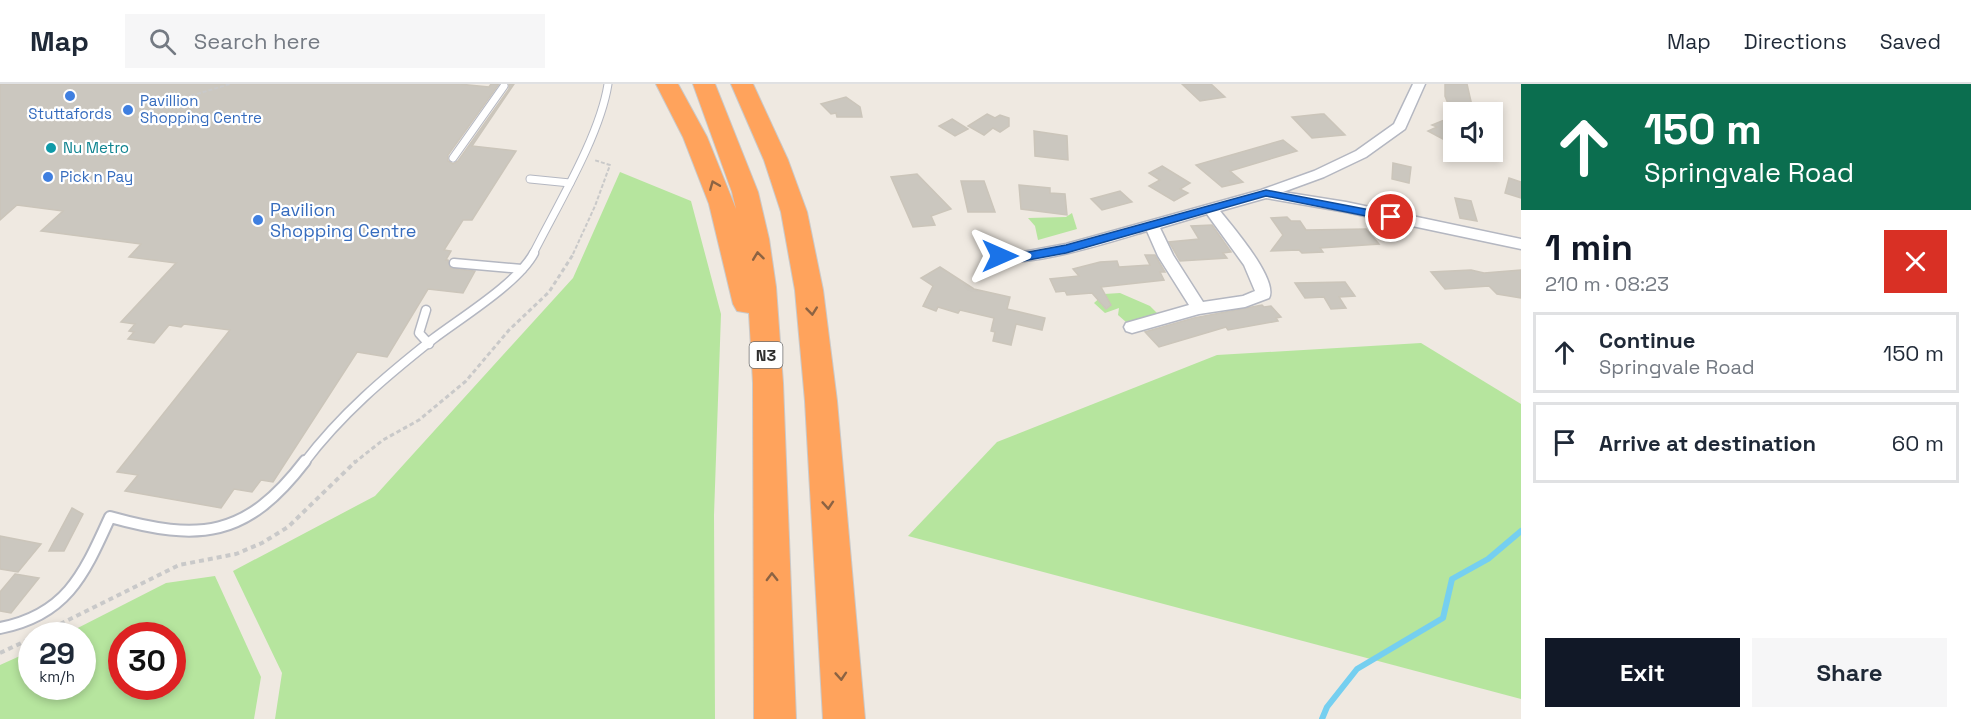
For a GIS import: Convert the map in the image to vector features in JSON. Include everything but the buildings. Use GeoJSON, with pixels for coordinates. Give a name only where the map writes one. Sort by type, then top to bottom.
{"type":"FeatureCollection","features":[{"type":"Feature","properties":{"kind":"highway"},"geometry":{"type":"LineString","coordinates":[[667,84],[695,137],[722,204],[768,383]]}},
{"type":"Feature","properties":{"kind":"highway","name":"N3"},"geometry":{"type":"LineString","coordinates":[[704,84],[745,192],[756,239],[762,286],[768,383],[776,719]]}},
{"type":"Feature","properties":{"kind":"highway"},"geometry":{"type":"LineString","coordinates":[[742,84],[776,160],[794,212],[809,290],[844,719]]}},
{"type":"Feature","properties":{"kind":"highway"},"geometry":{"type":"LineString","coordinates":[[759,84],[787,144],[793,171],[794,212]]}},
{"type":"Feature","properties":{"kind":"street"},"geometry":{"type":"LineString","coordinates":[[1000,256],[1023,257],[1066,249],[1266,193],[1319,174],[1361,154],[1400,126],[1419,84]]}},
{"type":"Feature","properties":{"kind":"street"},"geometry":{"type":"LineString","coordinates":[[1319,174],[1326,190],[1346,207]]}},
{"type":"Feature","properties":{"kind":"street"},"geometry":{"type":"LineString","coordinates":[[1266,193],[1346,207],[1521,244]]}},
{"type":"Feature","properties":{"kind":"street"},"geometry":{"type":"LineString","coordinates":[[1132,327],[1200,308],[1245,302],[1263,294],[1264,291],[1255,272],[1210,208]]}},
{"type":"Feature","properties":{"kind":"street"},"geometry":{"type":"LineString","coordinates":[[1151,224],[1172,266],[1200,308]]}},
{"type":"Feature","properties":{"kind":"lane"},"geometry":{"type":"LineString","coordinates":[[0,628],[27,623],[59,603],[87,566],[110,517],[151,529],[193,532],[217,528],[249,515],[268,504],[341,417],[398,367],[522,269],[535,250],[570,183],[604,103],[608,84]]}},
{"type":"Feature","properties":{"kind":"lane"},"geometry":{"type":"LineString","coordinates":[[453,158],[505,85]]}},
{"type":"Feature","properties":{"kind":"lane"},"geometry":{"type":"LineString","coordinates":[[530,178],[570,183]]}},
{"type":"Feature","properties":{"kind":"lane"},"geometry":{"type":"LineString","coordinates":[[454,263],[522,269]]}},
{"type":"Feature","properties":{"kind":"lane"},"geometry":{"type":"LineString","coordinates":[[426,310],[419,333],[429,344]]}},
{"type":"Feature","properties":{"kind":"path"},"geometry":{"type":"LineString","coordinates":[[174,100],[230,84]]}},
{"type":"Feature","properties":{"kind":"path"},"geometry":{"type":"LineString","coordinates":[[64,622],[179,565],[236,554],[262,543],[288,527],[350,466],[383,440],[419,420],[466,381],[509,330],[549,292],[575,251],[596,206],[610,165],[580,159]]}},
{"type":"Feature","properties":{"kind":"path"},"geometry":{"type":"LineString","coordinates":[[0,653],[18,645]]}},
{"type":"Feature","properties":{"kind":"green space"},"geometry":{"type":"Polygon","coordinates":[[[620,172],[691,201],[721,314],[714,515],[715,719],[275,719],[282,673],[233,571],[375,496],[573,278],[620,172]]]}},
{"type":"Feature","properties":{"kind":"green space"},"geometry":{"type":"Polygon","coordinates":[[[1072,213],[1077,229],[1038,240],[1035,226],[1028,218],[1066,217],[1072,213]]]}},
{"type":"Feature","properties":{"kind":"green space"},"geometry":{"type":"Polygon","coordinates":[[[1120,293],[1150,306],[1159,315],[1126,322],[1118,315],[1119,308],[1105,313],[1094,303],[1104,294],[1120,293]]]}},
{"type":"Feature","properties":{"kind":"green space"},"geometry":{"type":"Polygon","coordinates":[[[1421,343],[1521,404],[1521,699],[908,536],[997,442],[1217,355],[1421,343]]]}},
{"type":"Feature","properties":{"kind":"green space"},"geometry":{"type":"Polygon","coordinates":[[[215,576],[261,677],[254,719],[0,719],[0,665],[18,657],[18,700],[96,700],[96,622],[89,622],[166,583],[215,576]]]}},
{"type":"Feature","properties":{"kind":"waterway"},"geometry":{"type":"LineString","coordinates":[[1322,719],[1327,707],[1357,669],[1443,618],[1452,579],[1488,559],[1521,531]]}},
{"type":"Feature","properties":{"kind":"place","name":"Stuttafords"},"geometry":{"type":"Point","coordinates":[70,96]}},
{"type":"Feature","properties":{"kind":"place","name":"Pavillion Shopping Centre"},"geometry":{"type":"Point","coordinates":[128,110]}},
{"type":"Feature","properties":{"kind":"place","name":"Nu Metro"},"geometry":{"type":"Point","coordinates":[51,148]}},
{"type":"Feature","properties":{"kind":"place","name":"Pick n Pay"},"geometry":{"type":"Point","coordinates":[48,177]}},
{"type":"Feature","properties":{"kind":"place","name":"Pavilion Shopping Centre"},"geometry":{"type":"Point","coordinates":[258,220]}},
{"type":"Feature","properties":{"kind":"route"},"geometry":{"type":"LineString","coordinates":[[1000,256],[1023,257],[1066,249],[1266,193],[1391,217]]}}]}
